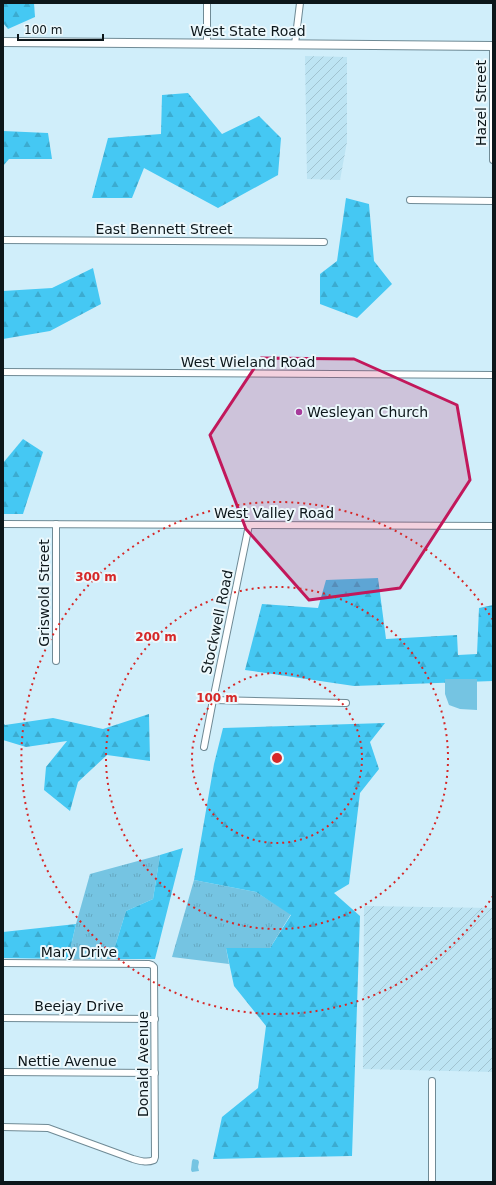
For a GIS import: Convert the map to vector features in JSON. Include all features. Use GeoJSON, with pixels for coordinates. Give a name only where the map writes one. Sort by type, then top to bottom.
{"type":"FeatureCollection","features":[{"type":"Feature","properties":{"kind":"street"},"geometry":{"type":"LineString","coordinates":[[207,3],[207,43]]}},
{"type":"Feature","properties":{"kind":"street"},"geometry":{"type":"LineString","coordinates":[[295,44],[300,3]]}},
{"type":"Feature","properties":{"kind":"street","name":"West State Road"},"geometry":{"type":"LineString","coordinates":[[3,42],[493,46]]}},
{"type":"Feature","properties":{"kind":"street","name":"Hazel Street"},"geometry":{"type":"LineString","coordinates":[[493,46],[493,160]]}},
{"type":"Feature","properties":{"kind":"street"},"geometry":{"type":"LineString","coordinates":[[410,200],[493,201]]}},
{"type":"Feature","properties":{"kind":"street","name":"East Bennett Street"},"geometry":{"type":"LineString","coordinates":[[3,240],[324,242]]}},
{"type":"Feature","properties":{"kind":"street","name":"West Wieland Road"},"geometry":{"type":"LineString","coordinates":[[3,372],[493,375]]}},
{"type":"Feature","properties":{"kind":"street","name":"West Valley Road"},"geometry":{"type":"LineString","coordinates":[[3,524],[493,526]]}},
{"type":"Feature","properties":{"kind":"street","name":"Griswold Street"},"geometry":{"type":"LineString","coordinates":[[56,524],[56,661]]}},
{"type":"Feature","properties":{"kind":"street","name":"Stockwell Road"},"geometry":{"type":"LineString","coordinates":[[204,747],[249,525]]}},
{"type":"Feature","properties":{"kind":"street"},"geometry":{"type":"LineString","coordinates":[[213,700],[346,703]]}},
{"type":"Feature","properties":{"kind":"street","name":"Mary Drive"},"geometry":{"type":"LineString","coordinates":[[3,963],[149,964],[154,967]]}},
{"type":"Feature","properties":{"kind":"street","name":"Donald Avenue"},"geometry":{"type":"LineString","coordinates":[[3,1127],[48,1128],[133,1159],[150,1162],[154,1160],[154,967]]}},
{"type":"Feature","properties":{"kind":"street","name":"Beejay Drive"},"geometry":{"type":"LineString","coordinates":[[3,1018],[155,1018]]}},
{"type":"Feature","properties":{"kind":"street","name":"Nettie Avenue"},"geometry":{"type":"LineString","coordinates":[[3,1072],[155,1073]]}},
{"type":"Feature","properties":{"kind":"street"},"geometry":{"type":"LineString","coordinates":[[432,1081],[432,1182]]}},
{"type":"Feature","properties":{"kind":"highlighted area"},"geometry":{"type":"Polygon","coordinates":[[[261,358],[354,359],[457,405],[470,480],[400,588],[309,600],[246,529],[210,435],[261,358]]]}},
{"type":"Feature","properties":{"kind":"shaded area"},"geometry":{"type":"Polygon","coordinates":[[[305,56],[347,57],[347,142],[340,180],[307,179],[305,56]]]}},
{"type":"Feature","properties":{"kind":"shaded area"},"geometry":{"type":"Polygon","coordinates":[[[364,906],[493,908],[493,1072],[363,1069],[364,906]]]}},
{"type":"Feature","properties":{"kind":"green space"},"geometry":{"type":"Polygon","coordinates":[[[3,3],[34,3],[35,17],[8,29],[3,23],[3,3]]]}},
{"type":"Feature","properties":{"kind":"green space"},"geometry":{"type":"Polygon","coordinates":[[[188,93],[222,134],[259,116],[281,138],[278,175],[218,208],[144,168],[132,198],[92,198],[108,138],[161,134],[162,95],[188,93]]]}},
{"type":"Feature","properties":{"kind":"green space"},"geometry":{"type":"Polygon","coordinates":[[[3,131],[48,133],[52,159],[9,159],[3,166],[3,131]]]}},
{"type":"Feature","properties":{"kind":"green space"},"geometry":{"type":"Polygon","coordinates":[[[346,198],[369,204],[374,261],[392,284],[357,318],[320,304],[320,274],[337,261],[346,198]]]}},
{"type":"Feature","properties":{"kind":"green space"},"geometry":{"type":"Polygon","coordinates":[[[93,268],[101,304],[50,331],[3,339],[3,291],[52,288],[93,268]]]}},
{"type":"Feature","properties":{"kind":"green space"},"geometry":{"type":"Polygon","coordinates":[[[23,439],[43,452],[23,514],[3,514],[3,463],[23,439]]]}},
{"type":"Feature","properties":{"kind":"green space"},"geometry":{"type":"Polygon","coordinates":[[[378,578],[386,639],[457,635],[458,655],[477,654],[479,608],[493,605],[493,681],[354,686],[245,670],[262,604],[318,608],[326,580],[378,578]]]}},
{"type":"Feature","properties":{"kind":"green space"},"geometry":{"type":"Polygon","coordinates":[[[445,679],[477,679],[477,710],[460,709],[449,705],[445,694],[445,679]]]}},
{"type":"Feature","properties":{"kind":"green space"},"geometry":{"type":"Polygon","coordinates":[[[149,714],[150,761],[107,755],[78,782],[70,811],[44,790],[46,767],[67,741],[26,747],[3,740],[3,723],[5,725],[53,718],[103,729],[149,714]]]}},
{"type":"Feature","properties":{"kind":"green space"},"geometry":{"type":"Polygon","coordinates":[[[385,723],[370,742],[379,769],[360,793],[349,884],[334,893],[360,916],[352,1156],[213,1159],[222,1117],[258,1088],[266,1026],[234,986],[226,948],[270,948],[291,915],[256,892],[194,880],[214,764],[223,728],[385,723]]]}},
{"type":"Feature","properties":{"kind":"green space"},"geometry":{"type":"Polygon","coordinates":[[[183,848],[155,959],[111,959],[126,911],[153,899],[160,855],[183,848]]]}},
{"type":"Feature","properties":{"kind":"green space"},"geometry":{"type":"Polygon","coordinates":[[[160,855],[153,899],[126,911],[111,959],[68,959],[90,874],[160,855]]]}},
{"type":"Feature","properties":{"kind":"green space"},"geometry":{"type":"Polygon","coordinates":[[[194,880],[256,892],[291,914],[270,948],[226,948],[229,964],[172,957],[194,880]]]}},
{"type":"Feature","properties":{"kind":"green space"},"geometry":{"type":"Polygon","coordinates":[[[76,924],[68,959],[3,958],[3,932],[76,924]]]}},
{"type":"Feature","properties":{"kind":"green space"},"geometry":{"type":"Polygon","coordinates":[[[193,1159],[198,1160],[199,1162],[199,1171],[192,1172],[191,1170],[193,1159]]]}},
{"type":"Feature","properties":{"kind":"place","name":"Wesleyan Church"},"geometry":{"type":"Point","coordinates":[299,412]}}]}
